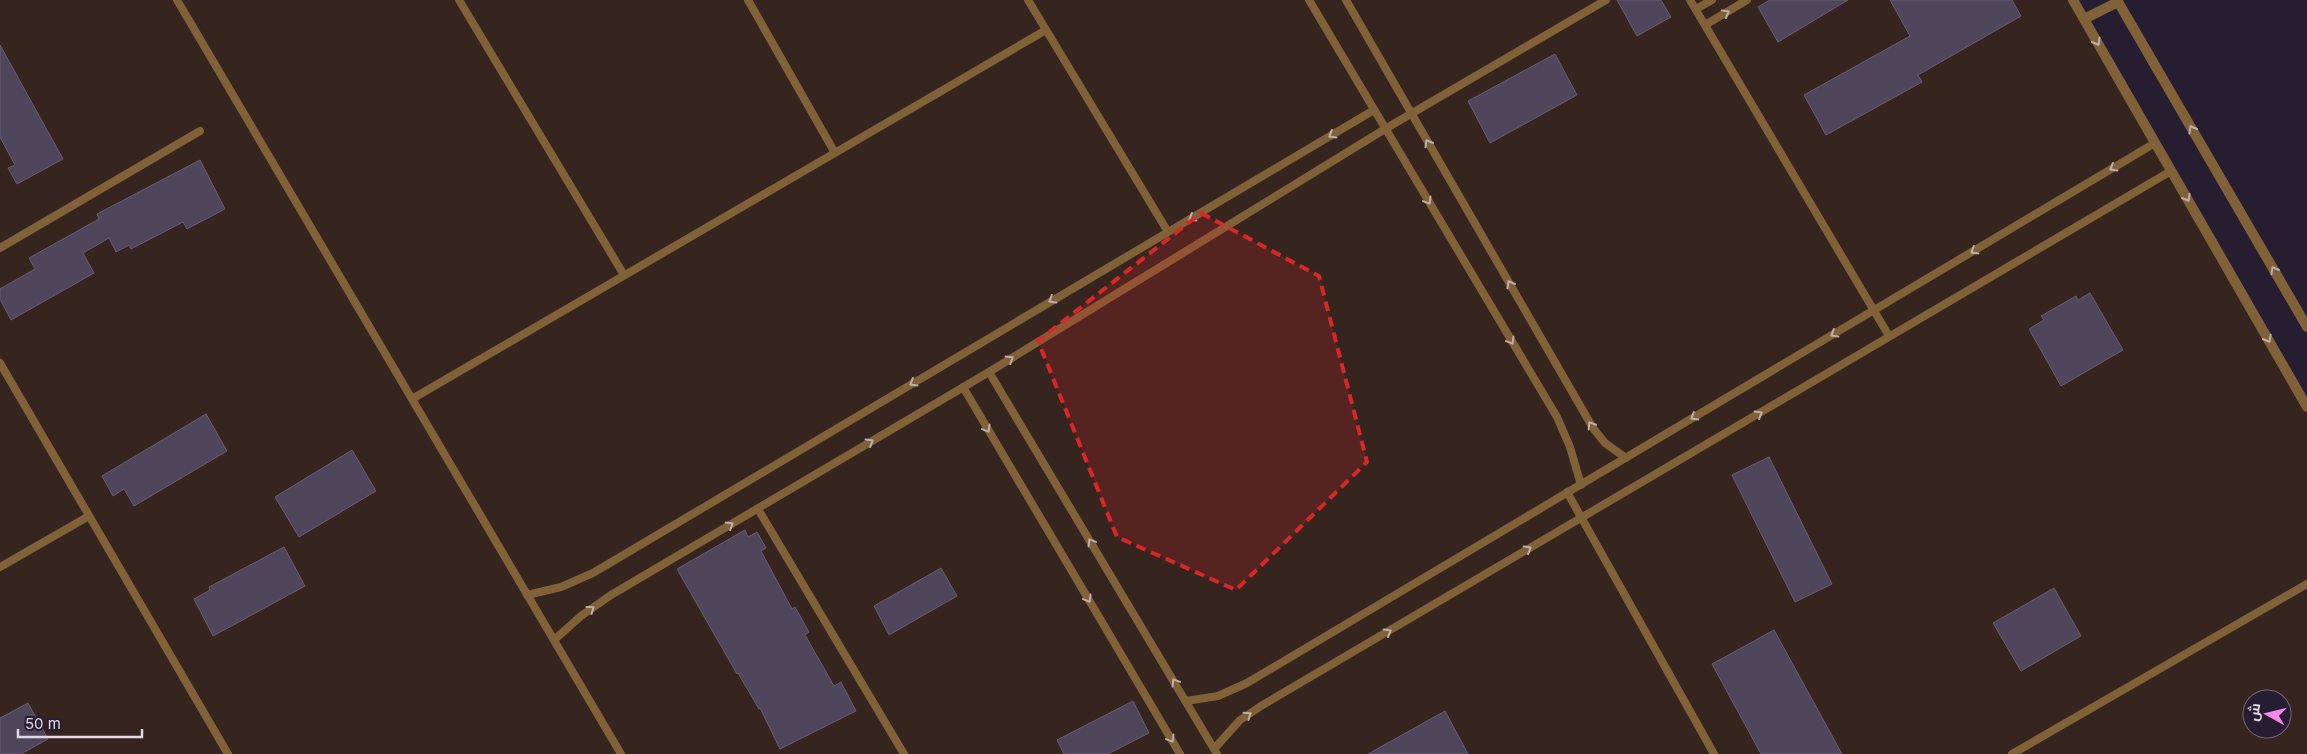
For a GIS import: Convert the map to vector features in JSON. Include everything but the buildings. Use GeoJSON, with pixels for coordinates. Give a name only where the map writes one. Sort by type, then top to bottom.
{"type":"FeatureCollection","features":[{"type":"Feature","properties":{"kind":"street"},"geometry":{"type":"LineString","coordinates":[[2072,0],[2307,407]]}},
{"type":"Feature","properties":{"kind":"street"},"geometry":{"type":"LineString","coordinates":[[2084,19],[2118,1],[2307,327]]}},
{"type":"Feature","properties":{"kind":"lane"},"geometry":{"type":"LineString","coordinates":[[177,0],[621,754]]}},
{"type":"Feature","properties":{"kind":"lane"},"geometry":{"type":"LineString","coordinates":[[459,0],[624,275]]}},
{"type":"Feature","properties":{"kind":"lane"},"geometry":{"type":"LineString","coordinates":[[748,0],[835,153]]}},
{"type":"Feature","properties":{"kind":"lane"},"geometry":{"type":"LineString","coordinates":[[1028,0],[1168,232]]}},
{"type":"Feature","properties":{"kind":"lane"},"geometry":{"type":"LineString","coordinates":[[1309,0],[1557,417],[1570,447],[1581,484]]}},
{"type":"Feature","properties":{"kind":"lane"},"geometry":{"type":"LineString","coordinates":[[1346,0],[1593,428],[1605,443],[1626,458]]}},
{"type":"Feature","properties":{"kind":"lane"},"geometry":{"type":"LineString","coordinates":[[554,640],[581,616],[611,595],[990,372],[1385,129],[1606,0]]}},
{"type":"Feature","properties":{"kind":"lane"},"geometry":{"type":"LineString","coordinates":[[1690,0],[1889,336]]}},
{"type":"Feature","properties":{"kind":"lane"},"geometry":{"type":"LineString","coordinates":[[1696,9],[1712,0]]}},
{"type":"Feature","properties":{"kind":"lane"},"geometry":{"type":"LineString","coordinates":[[1705,25],[1747,0]]}},
{"type":"Feature","properties":{"kind":"lane"},"geometry":{"type":"LineString","coordinates":[[412,399],[1046,30]]}},
{"type":"Feature","properties":{"kind":"lane"},"geometry":{"type":"LineString","coordinates":[[527,595],[561,587],[593,573],[1374,110]]}},
{"type":"Feature","properties":{"kind":"lane"},"geometry":{"type":"LineString","coordinates":[[0,248],[200,131]]}},
{"type":"Feature","properties":{"kind":"lane"},"geometry":{"type":"LineString","coordinates":[[1186,701],[1218,696],[1247,683],[2155,143]]}},
{"type":"Feature","properties":{"kind":"lane"},"geometry":{"type":"LineString","coordinates":[[990,372],[1216,752],[1230,729],[1250,713],[2171,171]]}},
{"type":"Feature","properties":{"kind":"lane"},"geometry":{"type":"LineString","coordinates":[[0,363],[228,754]]}},
{"type":"Feature","properties":{"kind":"lane"},"geometry":{"type":"LineString","coordinates":[[962,388],[1180,754]]}},
{"type":"Feature","properties":{"kind":"lane"},"geometry":{"type":"LineString","coordinates":[[1568,492],[1714,754]]}},
{"type":"Feature","properties":{"kind":"lane"},"geometry":{"type":"LineString","coordinates":[[758,509],[904,754]]}},
{"type":"Feature","properties":{"kind":"lane"},"geometry":{"type":"LineString","coordinates":[[0,568],[89,516]]}},
{"type":"Feature","properties":{"kind":"lane"},"geometry":{"type":"LineString","coordinates":[[2012,754],[2307,584]]}},
{"type":"Feature","properties":{"kind":"highlighted area"},"geometry":{"type":"Polygon","coordinates":[[[1201,213],[1319,276],[1367,462],[1236,590],[1117,537],[1038,341],[1201,213]]]}},
{"type":"Feature","properties":{"kind":"shaded area"},"geometry":{"type":"Polygon","coordinates":[[[0,0],[2074,0],[2307,398],[2307,754],[0,754],[0,0]]]}}]}
